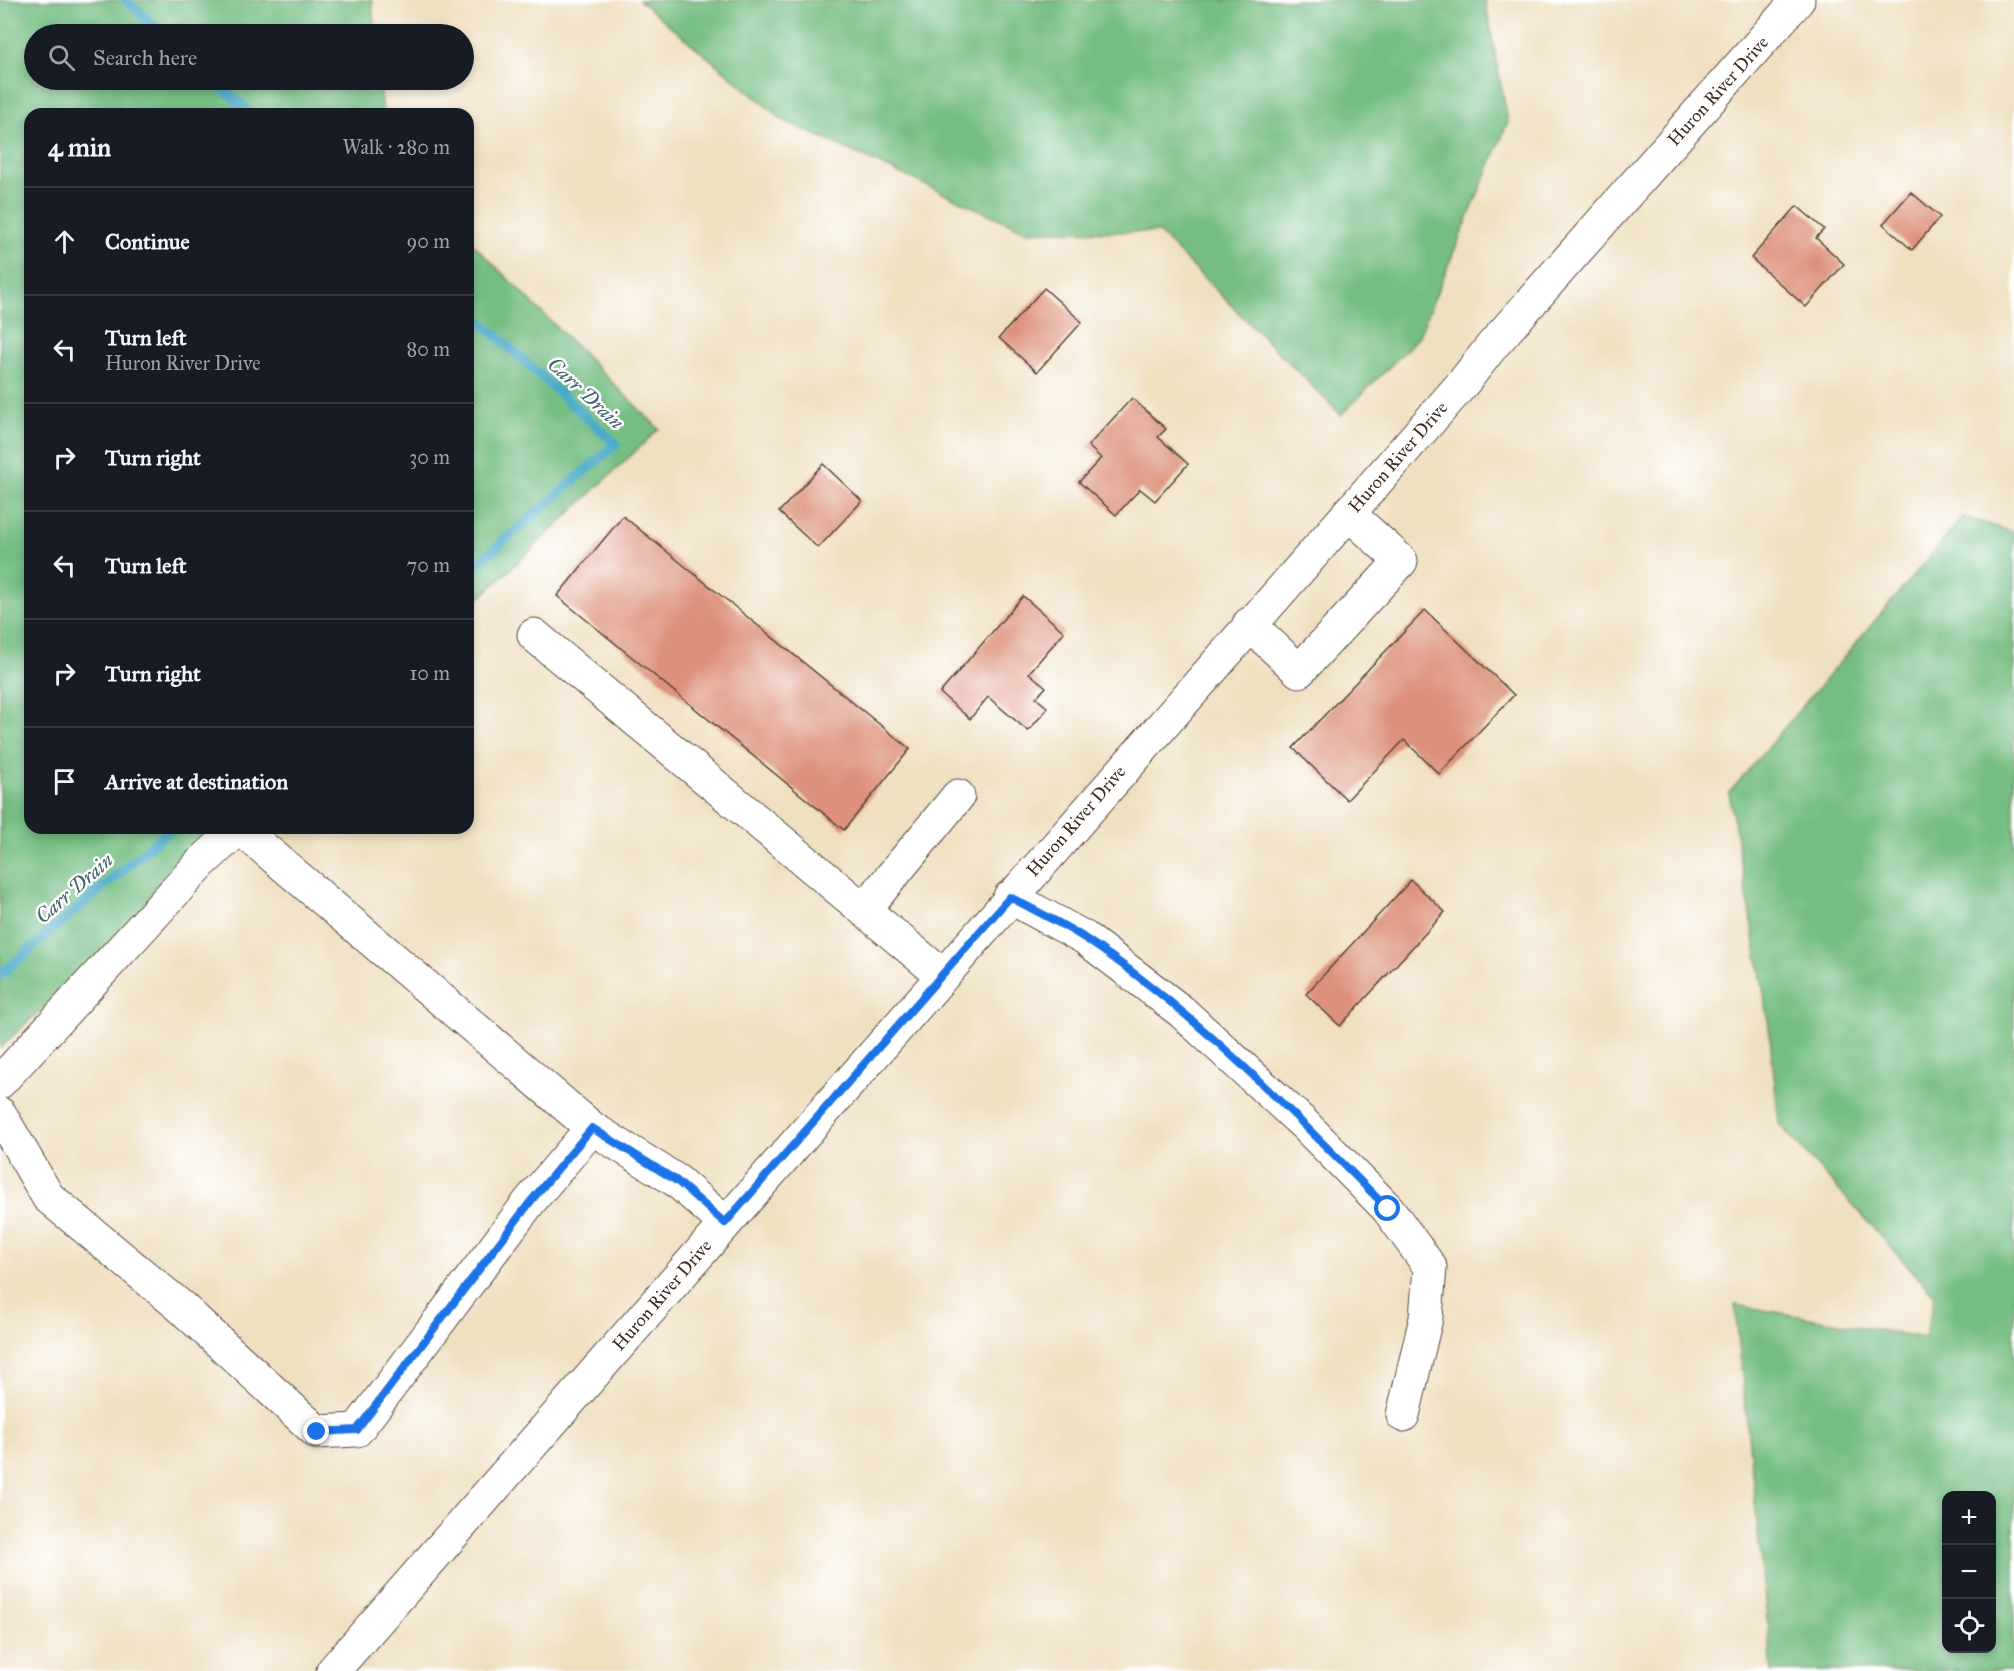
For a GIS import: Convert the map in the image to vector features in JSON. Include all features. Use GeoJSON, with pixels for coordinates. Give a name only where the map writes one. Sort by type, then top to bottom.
{"type":"FeatureCollection","features":[{"type":"Feature","properties":{"kind":"street","name":"Huron River Drive"},"geometry":{"type":"LineString","coordinates":[[333,1671],[1492,346],[1798,0]]}},
{"type":"Feature","properties":{"kind":"street"},"geometry":{"type":"LineString","coordinates":[[1249,624],[1299,671],[1401,561],[1348,513]]}},
{"type":"Feature","properties":{"kind":"street"},"geometry":{"type":"LineString","coordinates":[[534,635],[942,975]]}},
{"type":"Feature","properties":{"kind":"street"},"geometry":{"type":"LineString","coordinates":[[864,910],[958,796]]}},
{"type":"Feature","properties":{"kind":"street"},"geometry":{"type":"LineString","coordinates":[[0,1082],[201,863],[232,834]]}},
{"type":"Feature","properties":{"kind":"street"},"geometry":{"type":"LineString","coordinates":[[246,834],[592,1128],[677,1181],[725,1223]]}},
{"type":"Feature","properties":{"kind":"street"},"geometry":{"type":"LineString","coordinates":[[1010,897],[1085,938],[1182,1012],[1304,1124],[1388,1209],[1430,1267],[1426,1318],[1403,1415]]}},
{"type":"Feature","properties":{"kind":"street"},"geometry":{"type":"LineString","coordinates":[[0,1114],[48,1197],[180,1306],[317,1432],[357,1430],[523,1210],[592,1128]]}},
{"type":"Feature","properties":{"kind":"green space"},"geometry":{"type":"Polygon","coordinates":[[[0,0],[372,0],[374,24],[24,24],[24,90],[381,90],[382,108],[24,108],[24,834],[228,834],[0,1048],[0,0]]]}},
{"type":"Feature","properties":{"kind":"green space"},"geometry":{"type":"Polygon","coordinates":[[[639,0],[1485,0],[1508,122],[1418,338],[1341,415],[1158,232],[1026,231],[783,120],[639,0]]]}},
{"type":"Feature","properties":{"kind":"green space"},"geometry":{"type":"Polygon","coordinates":[[[474,245],[659,429],[474,603],[474,245]]]}},
{"type":"Feature","properties":{"kind":"green space"},"geometry":{"type":"Polygon","coordinates":[[[1963,517],[2014,532],[2014,1671],[1772,1671],[1735,1305],[1925,1338],[1935,1296],[1779,1124],[1768,1018],[1729,793],[1963,517]]]}},
{"type":"Feature","properties":{"kind":"building"},"geometry":{"type":"Polygon","coordinates":[[[1911,192],[1940,217],[1912,250],[1883,224],[1911,192]]]}},
{"type":"Feature","properties":{"kind":"building"},"geometry":{"type":"Polygon","coordinates":[[[1797,206],[1824,229],[1816,238],[1844,264],[1806,307],[1751,258],[1797,206]]]}},
{"type":"Feature","properties":{"kind":"building"},"geometry":{"type":"Polygon","coordinates":[[[1044,288],[1082,322],[1037,372],[999,338],[1044,288]]]}},
{"type":"Feature","properties":{"kind":"building"},"geometry":{"type":"Polygon","coordinates":[[[1132,398],[1166,429],[1158,437],[1188,464],[1155,501],[1140,489],[1116,515],[1079,482],[1101,458],[1088,446],[1132,398]]]}},
{"type":"Feature","properties":{"kind":"building"},"geometry":{"type":"Polygon","coordinates":[[[823,464],[862,501],[818,548],[779,512],[823,464]]]}},
{"type":"Feature","properties":{"kind":"building"},"geometry":{"type":"Polygon","coordinates":[[[623,516],[910,749],[844,830],[557,596],[623,516]]]}},
{"type":"Feature","properties":{"kind":"building"},"geometry":{"type":"Polygon","coordinates":[[[1023,596],[1064,632],[1029,673],[1046,687],[1036,698],[1048,708],[1028,731],[988,697],[970,719],[940,693],[1023,596]]]}},
{"type":"Feature","properties":{"kind":"building"},"geometry":{"type":"Polygon","coordinates":[[[1425,610],[1514,695],[1439,774],[1404,740],[1347,800],[1293,748],[1425,610]]]}},
{"type":"Feature","properties":{"kind":"building"},"geometry":{"type":"Polygon","coordinates":[[[1411,880],[1445,912],[1340,1026],[1306,994],[1411,880]]]}},
{"type":"Feature","properties":{"kind":"waterway","name":"Carr Drain"},"geometry":{"type":"LineString","coordinates":[[126,0],[153,24]]}},
{"type":"Feature","properties":{"kind":"waterway","name":"Carr Drain"},"geometry":{"type":"LineString","coordinates":[[225,90],[245,108]]}},
{"type":"Feature","properties":{"kind":"waterway","name":"Carr Drain"},"geometry":{"type":"LineString","coordinates":[[474,315],[616,444],[474,567]]}},
{"type":"Feature","properties":{"kind":"waterway","name":"Carr Drain"},"geometry":{"type":"LineString","coordinates":[[0,975],[165,834]]}},
{"type":"Feature","properties":{"kind":"route"},"geometry":{"type":"LineString","coordinates":[[317,1432],[357,1430],[531,1201],[592,1128],[677,1181],[725,1223],[1010,897],[1085,938],[1182,1012],[1304,1124],[1388,1209]]}}]}
